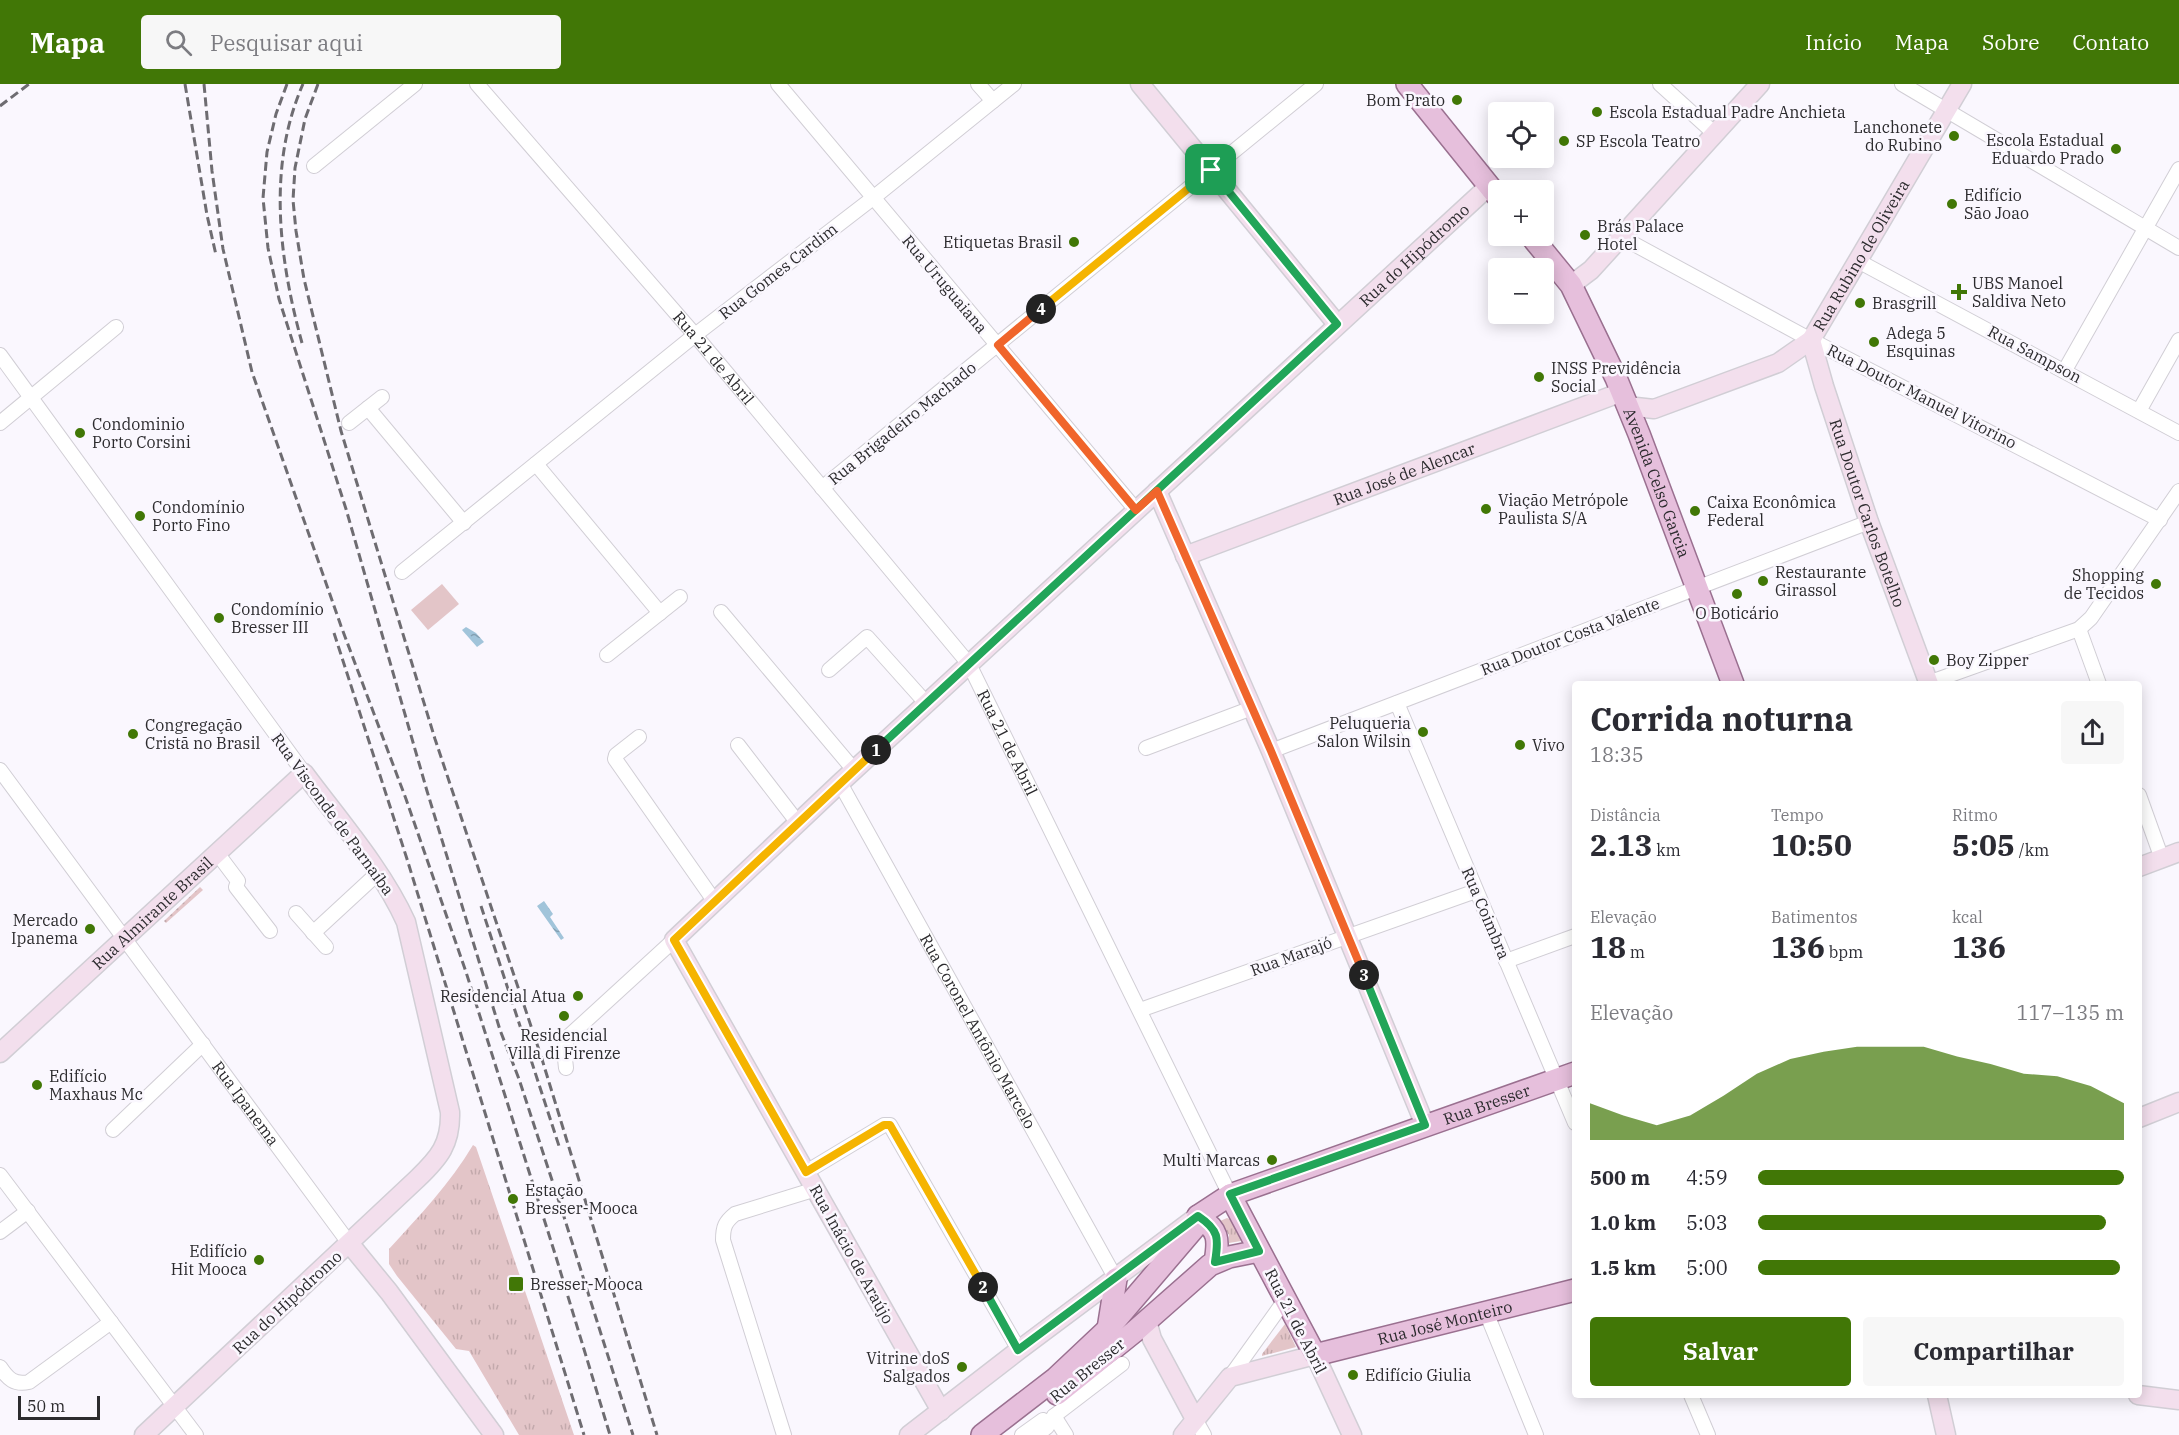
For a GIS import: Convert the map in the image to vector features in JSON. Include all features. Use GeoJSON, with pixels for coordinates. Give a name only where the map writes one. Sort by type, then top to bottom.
{"type":"FeatureCollection","features":[{"type":"Feature","properties":{"kind":"main road"},"geometry":{"type":"LineString","coordinates":[[1407,84],[1488,184]]}},
{"type":"Feature","properties":{"kind":"main road","name":"Avenida Celso Garcia"},"geometry":{"type":"LineString","coordinates":[[1539,246],[1571,285],[1625,399],[1732,681]]}},
{"type":"Feature","properties":{"kind":"main road","name":"Rua Bresser"},"geometry":{"type":"LineString","coordinates":[[1003,1435],[1061,1383],[1196,1226],[1198,1216],[1230,1194],[1566,1076]]}},
{"type":"Feature","properties":{"kind":"main road","name":"Rua 21 de Abril"},"geometry":{"type":"LineString","coordinates":[[1230,1194],[1315,1355]]}},
{"type":"Feature","properties":{"kind":"main road"},"geometry":{"type":"LineString","coordinates":[[1198,1216],[1211,1226],[1216,1234],[1215,1262]]}},
{"type":"Feature","properties":{"kind":"main road","name":"Rua Bresser"},"geometry":{"type":"LineString","coordinates":[[981,1435],[1144,1331],[1195,1277],[1215,1262],[1259,1251]]}},
{"type":"Feature","properties":{"kind":"main road"},"geometry":{"type":"LineString","coordinates":[[1108,1329],[1116,1279]]}},
{"type":"Feature","properties":{"kind":"main road","name":"Rua José Monteiro"},"geometry":{"type":"LineString","coordinates":[[1315,1355],[1572,1291]]}},
{"type":"Feature","properties":{"kind":"street"},"geometry":{"type":"LineString","coordinates":[[314,166],[415,84]]}},
{"type":"Feature","properties":{"kind":"street","name":"Rua 21 de Abril"},"geometry":{"type":"LineString","coordinates":[[477,84],[694,335],[969,664],[1230,1194]]}},
{"type":"Feature","properties":{"kind":"street","name":"Rua Uruguaiana"},"geometry":{"type":"LineString","coordinates":[[778,84],[1136,510]]}},
{"type":"Feature","properties":{"kind":"street"},"geometry":{"type":"LineString","coordinates":[[978,84],[993,101]]}},
{"type":"Feature","properties":{"kind":"street","name":"Rua Gomes Cardim"},"geometry":{"type":"LineString","coordinates":[[402,572],[694,335],[873,198],[1014,84]]}},
{"type":"Feature","properties":{"kind":"street"},"geometry":{"type":"LineString","coordinates":[[1140,84],[1337,324]]}},
{"type":"Feature","properties":{"kind":"street","name":"Rua Brigadeiro Machado"},"geometry":{"type":"LineString","coordinates":[[822,488],[1316,84]]}},
{"type":"Feature","properties":{"kind":"street"},"geometry":{"type":"LineString","coordinates":[[1660,84],[1714,133]]}},
{"type":"Feature","properties":{"kind":"street"},"geometry":{"type":"LineString","coordinates":[[1571,285],[1591,270],[1760,84]]}},
{"type":"Feature","properties":{"kind":"street"},"geometry":{"type":"LineString","coordinates":[[1902,84],[2179,248]]}},
{"type":"Feature","properties":{"kind":"street","name":"Rua Rubino de Oliveira"},"geometry":{"type":"LineString","coordinates":[[1625,399],[1654,409],[1778,363],[1811,340],[1962,84]]}},
{"type":"Feature","properties":{"kind":"street"},"geometry":{"type":"LineString","coordinates":[[2065,370],[2179,169]]}},
{"type":"Feature","properties":{"kind":"street","name":"Rua do Hipódromo"},"geometry":{"type":"LineString","coordinates":[[566,1068],[564,1049],[568,1037],[1337,324],[1488,196]]}},
{"type":"Feature","properties":{"kind":"street","name":"Rua Doutor Manuel Vitorino"},"geometry":{"type":"LineString","coordinates":[[1621,237],[1811,340],[2160,520]]}},
{"type":"Feature","properties":{"kind":"street","name":"Rua Sampson"},"geometry":{"type":"LineString","coordinates":[[1858,261],[2179,433]]}},
{"type":"Feature","properties":{"kind":"street"},"geometry":{"type":"LineString","coordinates":[[0,423],[116,327]]}},
{"type":"Feature","properties":{"kind":"street","name":"Rua Doutor Carlos Botelho"},"geometry":{"type":"LineString","coordinates":[[1811,340],[1869,522],[1926,681]]}},
{"type":"Feature","properties":{"kind":"street"},"geometry":{"type":"LineString","coordinates":[[2139,411],[2179,340]]}},
{"type":"Feature","properties":{"kind":"street","name":"Rua Visconde de Parnaíba"},"geometry":{"type":"LineString","coordinates":[[0,355],[378,873],[400,909],[406,922],[450,1112],[451,1128],[448,1139],[440,1155],[429,1168]]}},
{"type":"Feature","properties":{"kind":"street"},"geometry":{"type":"LineString","coordinates":[[349,423],[382,397]]}},
{"type":"Feature","properties":{"kind":"street","name":"Rua José de Alencar"},"geometry":{"type":"LineString","coordinates":[[1185,556],[1625,399]]}},
{"type":"Feature","properties":{"kind":"street"},"geometry":{"type":"LineString","coordinates":[[368,408],[464,523]]}},
{"type":"Feature","properties":{"kind":"street"},"geometry":{"type":"LineString","coordinates":[[1638,430],[1654,409]]}},
{"type":"Feature","properties":{"kind":"street"},"geometry":{"type":"LineString","coordinates":[[536,464],[660,613]]}},
{"type":"Feature","properties":{"kind":"street"},"geometry":{"type":"LineString","coordinates":[[1157,491],[1271,751],[1425,1125]]}},
{"type":"Feature","properties":{"kind":"street"},"geometry":{"type":"LineString","coordinates":[[1935,681],[2079,629],[2091,618],[2179,491]]}},
{"type":"Feature","properties":{"kind":"street","name":"Rua Doutor Costa Valente"},"geometry":{"type":"LineString","coordinates":[[1271,751],[1869,522]]}},
{"type":"Feature","properties":{"kind":"street"},"geometry":{"type":"LineString","coordinates":[[607,655],[680,597]]}},
{"type":"Feature","properties":{"kind":"street"},"geometry":{"type":"LineString","coordinates":[[721,612],[854,770]]}},
{"type":"Feature","properties":{"kind":"street"},"geometry":{"type":"LineString","coordinates":[[2079,629],[2098,681]]}},
{"type":"Feature","properties":{"kind":"street"},"geometry":{"type":"LineString","coordinates":[[829,670],[867,637],[926,703]]}},
{"type":"Feature","properties":{"kind":"street","name":"Rua Coimbra"},"geometry":{"type":"LineString","coordinates":[[1397,703],[1506,961],[1566,1076],[1572,1107]]}},
{"type":"Feature","properties":{"kind":"street"},"geometry":{"type":"LineString","coordinates":[[1146,747],[1252,708]]}},
{"type":"Feature","properties":{"kind":"street"},"geometry":{"type":"LineString","coordinates":[[639,737],[616,755],[615,759],[715,902]]}},
{"type":"Feature","properties":{"kind":"street"},"geometry":{"type":"LineString","coordinates":[[738,745],[798,823]]}},
{"type":"Feature","properties":{"kind":"street","name":"Rua Ipanema"},"geometry":{"type":"LineString","coordinates":[[0,770],[494,1435]]}},
{"type":"Feature","properties":{"kind":"street","name":"Rua Almirante Brasil"},"geometry":{"type":"LineString","coordinates":[[0,1053],[304,773]]}},
{"type":"Feature","properties":{"kind":"street","name":"Rua Coronel Antônio Marcelo"},"geometry":{"type":"LineString","coordinates":[[840,783],[1116,1279]]}},
{"type":"Feature","properties":{"kind":"street"},"geometry":{"type":"LineString","coordinates":[[2142,801],[2171,856],[2142,866]]}},
{"type":"Feature","properties":{"kind":"street"},"geometry":{"type":"LineString","coordinates":[[217,853],[238,881],[236,887],[270,931]]}},
{"type":"Feature","properties":{"kind":"street"},"geometry":{"type":"LineString","coordinates":[[314,933],[378,873]]}},
{"type":"Feature","properties":{"kind":"street","name":"Rua Marajó"},"geometry":{"type":"LineString","coordinates":[[1140,1010],[1476,891]]}},
{"type":"Feature","properties":{"kind":"street"},"geometry":{"type":"LineString","coordinates":[[296,913],[326,946]]}},
{"type":"Feature","properties":{"kind":"street"},"geometry":{"type":"LineString","coordinates":[[1506,961],[1572,937]]}},
{"type":"Feature","properties":{"kind":"street","name":"Rua Inácio de Araújo"},"geometry":{"type":"LineString","coordinates":[[674,940],[940,1411]]}},
{"type":"Feature","properties":{"kind":"street"},"geometry":{"type":"LineString","coordinates":[[113,1130],[203,1044]]}},
{"type":"Feature","properties":{"kind":"street"},"geometry":{"type":"LineString","coordinates":[[2142,1117],[2172,1110]]}},
{"type":"Feature","properties":{"kind":"street"},"geometry":{"type":"LineString","coordinates":[[806,1172],[884,1125],[890,1125],[1018,1350]]}},
{"type":"Feature","properties":{"kind":"street","name":"Rua do Hipódromo"},"geometry":{"type":"LineString","coordinates":[[144,1435],[429,1168]]}},
{"type":"Feature","properties":{"kind":"street"},"geometry":{"type":"LineString","coordinates":[[0,1174],[196,1435]]}},
{"type":"Feature","properties":{"kind":"street"},"geometry":{"type":"LineString","coordinates":[[784,1435],[723,1240],[723,1232],[727,1221],[735,1214],[816,1189]]}},
{"type":"Feature","properties":{"kind":"street"},"geometry":{"type":"LineString","coordinates":[[0,1232],[28,1211]]}},
{"type":"Feature","properties":{"kind":"street","name":"Rua Bresser"},"geometry":{"type":"LineString","coordinates":[[909,1435],[1018,1350],[1198,1216]]}},
{"type":"Feature","properties":{"kind":"street"},"geometry":{"type":"LineString","coordinates":[[1183,1435],[1200,1427],[1230,1377],[1285,1300]]}},
{"type":"Feature","properties":{"kind":"street"},"geometry":{"type":"LineString","coordinates":[[1486,1312],[1536,1435]]}},
{"type":"Feature","properties":{"kind":"street"},"geometry":{"type":"LineString","coordinates":[[0,1367],[12,1382],[29,1382],[111,1322]]}},
{"type":"Feature","properties":{"kind":"street"},"geometry":{"type":"LineString","coordinates":[[1144,1331],[1200,1427]]}},
{"type":"Feature","properties":{"kind":"street"},"geometry":{"type":"LineString","coordinates":[[1230,1377],[1315,1355]]}},
{"type":"Feature","properties":{"kind":"street","name":"Rua 21 de Abril"},"geometry":{"type":"LineString","coordinates":[[1315,1355],[1352,1435]]}},
{"type":"Feature","properties":{"kind":"street"},"geometry":{"type":"LineString","coordinates":[[1022,1435],[1042,1420],[1054,1416],[1122,1364]]}},
{"type":"Feature","properties":{"kind":"street"},"geometry":{"type":"LineString","coordinates":[[2142,1395],[2179,1400]]}},
{"type":"Feature","properties":{"kind":"street"},"geometry":{"type":"LineString","coordinates":[[1692,1398],[1708,1435]]}},
{"type":"Feature","properties":{"kind":"street"},"geometry":{"type":"LineString","coordinates":[[1938,1398],[1946,1435]]}},
{"type":"Feature","properties":{"kind":"street"},"geometry":{"type":"LineString","coordinates":[[1037,1435],[1047,1427],[1054,1416]]}},
{"type":"Feature","properties":{"kind":"street"},"geometry":{"type":"LineString","coordinates":[[1054,1416],[1066,1435]]}},
{"type":"Feature","properties":{"kind":"green space"},"geometry":{"type":"Polygon","coordinates":[[[442,584],[459,604],[428,630],[411,610],[442,584]]]}},
{"type":"Feature","properties":{"kind":"green space"},"geometry":{"type":"Polygon","coordinates":[[[200,887],[203,890],[166,923],[164,921],[200,887]]]}},
{"type":"Feature","properties":{"kind":"green space"},"geometry":{"type":"Polygon","coordinates":[[[473,1145],[476,1147],[574,1435],[519,1435],[469,1351],[456,1349],[389,1264],[389,1249],[444,1186],[473,1145]]]}},
{"type":"Feature","properties":{"kind":"green space"},"geometry":{"type":"Polygon","coordinates":[[[1227,1218],[1232,1220],[1241,1241],[1229,1243],[1229,1235],[1220,1221],[1227,1218]]]}},
{"type":"Feature","properties":{"kind":"green space"},"geometry":{"type":"Polygon","coordinates":[[[1285,1324],[1296,1347],[1262,1356],[1262,1354],[1285,1324]]]}},
{"type":"Feature","properties":{"kind":"water"},"geometry":{"type":"Polygon","coordinates":[[[466,627],[484,642],[477,647],[462,630],[466,627]]]}},
{"type":"Feature","properties":{"kind":"water"},"geometry":{"type":"Polygon","coordinates":[[[544,901],[553,914],[550,917],[564,938],[561,940],[537,906],[544,901]]]}},
{"type":"Feature","properties":{"kind":"railway"},"geometry":{"type":"LineString","coordinates":[[0,106],[29,84]]}},
{"type":"Feature","properties":{"kind":"railway"},"geometry":{"type":"LineString","coordinates":[[185,84],[216,255]]}},
{"type":"Feature","properties":{"kind":"railway"},"geometry":{"type":"LineString","coordinates":[[204,84],[212,171],[223,249],[252,372],[466,972],[610,1435]]}},
{"type":"Feature","properties":{"kind":"railway"},"geometry":{"type":"LineString","coordinates":[[287,84],[276,114],[267,152],[263,198],[268,248],[279,299],[346,509],[427,791],[500,1030],[519,1079],[633,1435]]}},
{"type":"Feature","properties":{"kind":"railway"},"geometry":{"type":"LineString","coordinates":[[302,343],[287,279],[280,213],[284,147],[303,84]]}},
{"type":"Feature","properties":{"kind":"railway"},"geometry":{"type":"LineString","coordinates":[[318,84],[305,119],[295,168],[293,200],[304,279],[341,431],[435,739],[541,1056],[657,1435]]}},
{"type":"Feature","properties":{"kind":"railway"},"geometry":{"type":"LineString","coordinates":[[334,633],[407,859],[584,1435]]}},
{"type":"Feature","properties":{"kind":"railway"},"geometry":{"type":"LineString","coordinates":[[481,906],[559,1146]]}},
{"type":"Feature","properties":{"kind":"place","name":"Bom Prato"},"geometry":{"type":"Point","coordinates":[1457,100]}},
{"type":"Feature","properties":{"kind":"place","name":"Escola Estadual Padre Anchieta"},"geometry":{"type":"Point","coordinates":[1597,112]}},
{"type":"Feature","properties":{"kind":"place","name":"Lanchonete do Rubino"},"geometry":{"type":"Point","coordinates":[1954,136]}},
{"type":"Feature","properties":{"kind":"place","name":"SP Escola Teatro"},"geometry":{"type":"Point","coordinates":[1564,141]}},
{"type":"Feature","properties":{"kind":"place","name":"Escola Estadual Eduardo Prado"},"geometry":{"type":"Point","coordinates":[2116,149]}},
{"type":"Feature","properties":{"kind":"place","name":"Edifício São Joao"},"geometry":{"type":"Point","coordinates":[1952,204]}},
{"type":"Feature","properties":{"kind":"place","name":"Brás Palace Hotel"},"geometry":{"type":"Point","coordinates":[1585,235]}},
{"type":"Feature","properties":{"kind":"place","name":"Etiquetas Brasil"},"geometry":{"type":"Point","coordinates":[1074,242]}},
{"type":"Feature","properties":{"kind":"place","name":"UBS Manoel Saldiva Neto"},"geometry":{"type":"Point","coordinates":[1959,292]}},
{"type":"Feature","properties":{"kind":"place","name":"Brasgrill"},"geometry":{"type":"Point","coordinates":[1860,303]}},
{"type":"Feature","properties":{"kind":"place","name":"Adega 5 Esquinas"},"geometry":{"type":"Point","coordinates":[1874,342]}},
{"type":"Feature","properties":{"kind":"place","name":"INSS Previdência Social"},"geometry":{"type":"Point","coordinates":[1539,377]}},
{"type":"Feature","properties":{"kind":"place","name":"Condominio Porto Corsini"},"geometry":{"type":"Point","coordinates":[80,433]}},
{"type":"Feature","properties":{"kind":"place","name":"Viação Metrópole Paulista S/A"},"geometry":{"type":"Point","coordinates":[1486,509]}},
{"type":"Feature","properties":{"kind":"place","name":"Caixa Econômica Federal"},"geometry":{"type":"Point","coordinates":[1695,511]}},
{"type":"Feature","properties":{"kind":"place","name":"Condomínio Porto Fino"},"geometry":{"type":"Point","coordinates":[140,516]}},
{"type":"Feature","properties":{"kind":"place","name":"Restaurante Girassol"},"geometry":{"type":"Point","coordinates":[1763,581]}},
{"type":"Feature","properties":{"kind":"place","name":"Shopping de Tecidos"},"geometry":{"type":"Point","coordinates":[2156,584]}},
{"type":"Feature","properties":{"kind":"place","name":"O Boticário"},"geometry":{"type":"Point","coordinates":[1737,594]}},
{"type":"Feature","properties":{"kind":"place","name":"Condomínio Bresser III"},"geometry":{"type":"Point","coordinates":[219,618]}},
{"type":"Feature","properties":{"kind":"place","name":"Boy Zipper"},"geometry":{"type":"Point","coordinates":[1934,660]}},
{"type":"Feature","properties":{"kind":"place","name":"Peluqueria Salon Wilsin"},"geometry":{"type":"Point","coordinates":[1423,732]}},
{"type":"Feature","properties":{"kind":"place","name":"Congregação Cristã no Brasil"},"geometry":{"type":"Point","coordinates":[133,734]}},
{"type":"Feature","properties":{"kind":"place","name":"Vivo"},"geometry":{"type":"Point","coordinates":[1520,745]}},
{"type":"Feature","properties":{"kind":"place","name":"Mercado Ipanema"},"geometry":{"type":"Point","coordinates":[90,929]}},
{"type":"Feature","properties":{"kind":"place","name":"Residencial Atua"},"geometry":{"type":"Point","coordinates":[578,996]}},
{"type":"Feature","properties":{"kind":"place","name":"Residencial Villa di Firenze"},"geometry":{"type":"Point","coordinates":[564,1016]}},
{"type":"Feature","properties":{"kind":"place","name":"Edifício Maxhaus Mc"},"geometry":{"type":"Point","coordinates":[37,1085]}},
{"type":"Feature","properties":{"kind":"place","name":"Multi Marcas"},"geometry":{"type":"Point","coordinates":[1272,1160]}},
{"type":"Feature","properties":{"kind":"place","name":"Estação Bresser-Mooca"},"geometry":{"type":"Point","coordinates":[513,1199]}},
{"type":"Feature","properties":{"kind":"place","name":"Edifício Hit Mooca"},"geometry":{"type":"Point","coordinates":[259,1260]}},
{"type":"Feature","properties":{"kind":"place","name":"Bresser-Mooca"},"geometry":{"type":"Point","coordinates":[516,1284]}},
{"type":"Feature","properties":{"kind":"place","name":"Vitrine doS Salgados"},"geometry":{"type":"Point","coordinates":[962,1367]}},
{"type":"Feature","properties":{"kind":"place","name":"Edifício Giulia"},"geometry":{"type":"Point","coordinates":[1353,1375]}},
{"type":"Feature","properties":{"kind":"route"},"geometry":{"type":"LineString","coordinates":[[1211,170],[998,345],[1136,510],[1157,491],[1271,751],[1425,1125],[1230,1194],[1259,1251],[1215,1262],[1216,1234],[1211,1226],[1198,1216],[1018,1350],[890,1125],[884,1125],[806,1172],[674,940],[840,783],[1115,530],[1157,491],[1329,332],[1337,324],[1211,170]]}}]}
